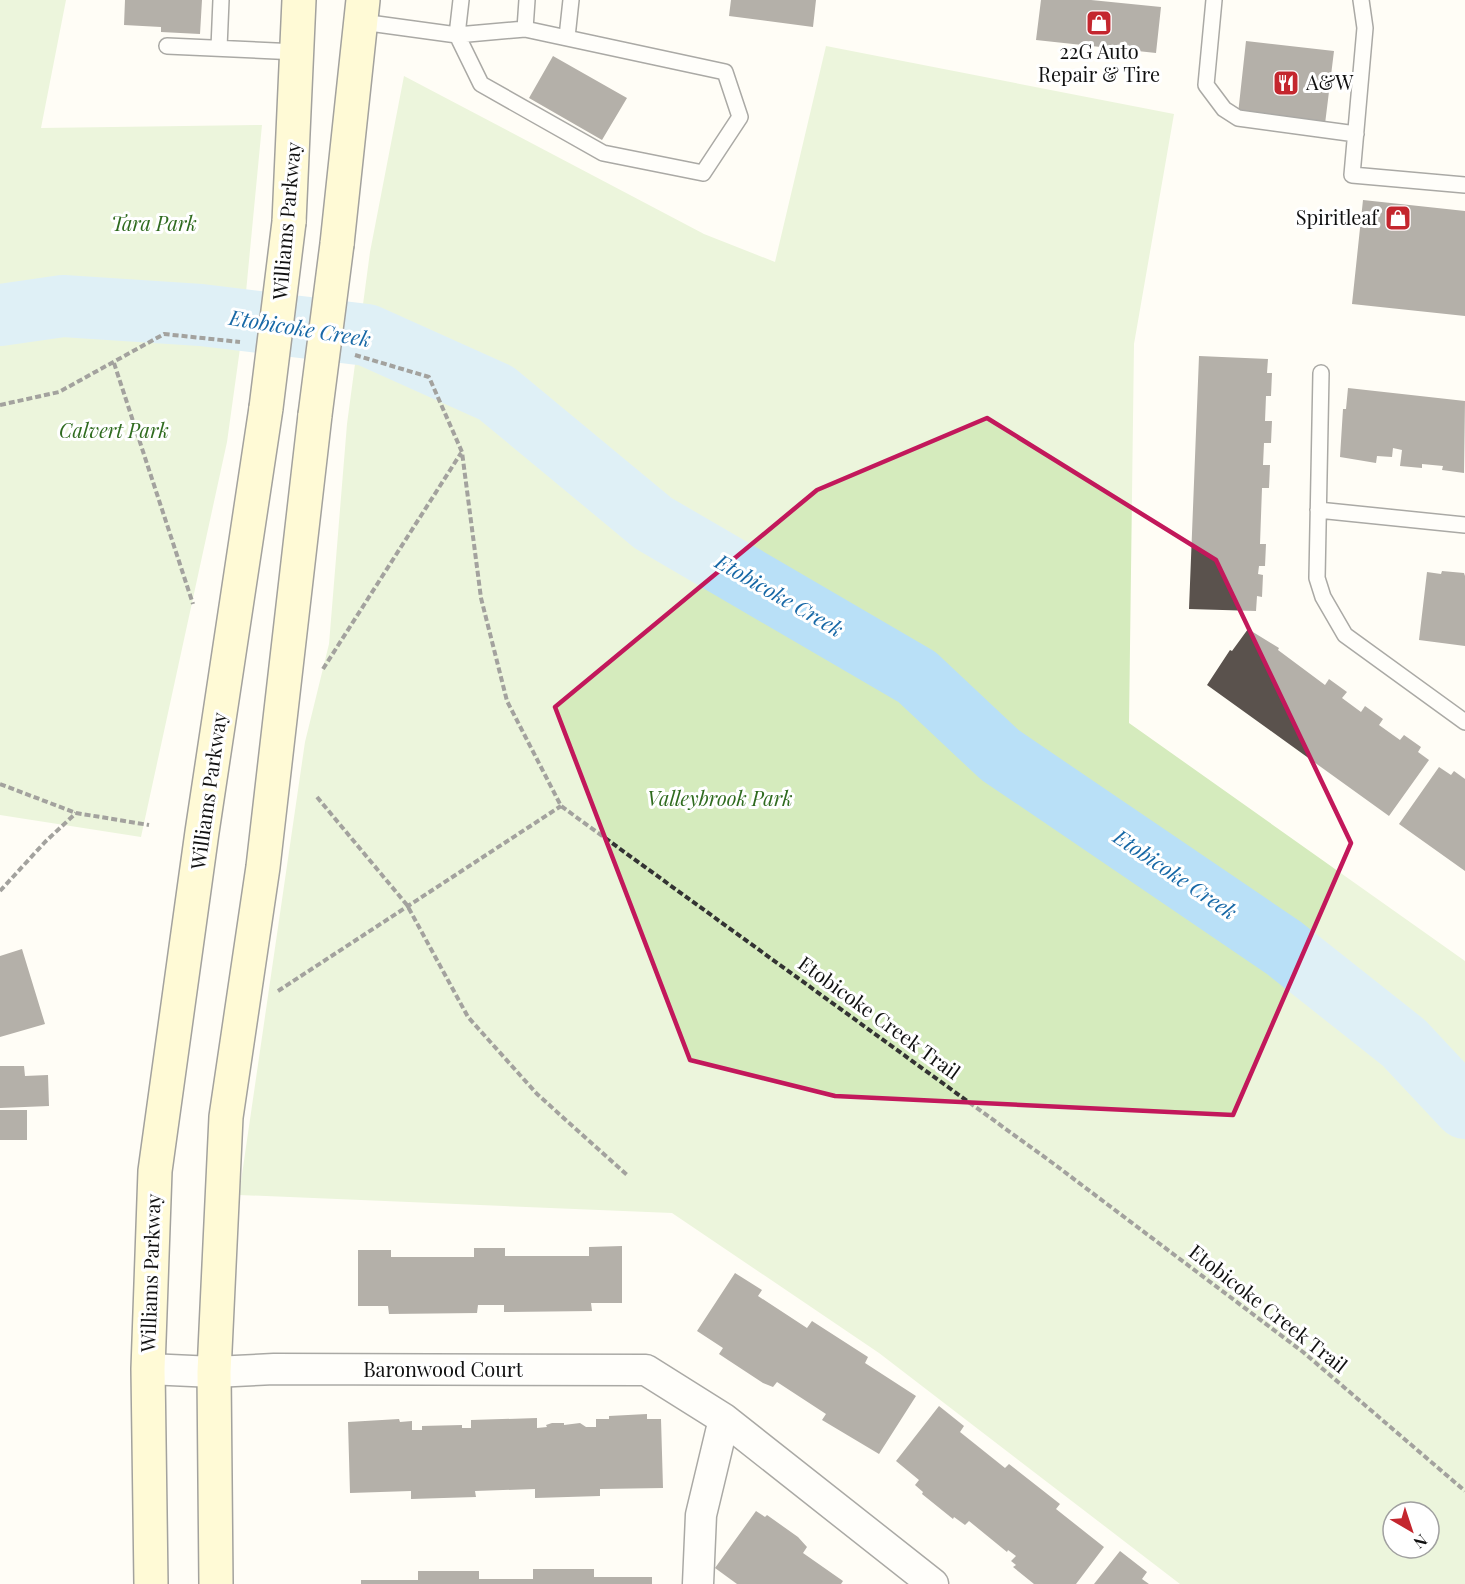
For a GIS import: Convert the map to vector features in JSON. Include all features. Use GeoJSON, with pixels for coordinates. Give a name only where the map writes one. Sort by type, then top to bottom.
{"type":"FeatureCollection","features":[{"type":"Feature","properties":{"kind":"main road","name":"Williams Parkway"},"geometry":{"type":"LineString","coordinates":[[151,1584],[148,1369],[155,1171],[202,832],[266,408],[289,222],[299,0]]}},
{"type":"Feature","properties":{"kind":"main road"},"geometry":{"type":"LineString","coordinates":[[216,1584],[214,1372],[226,1118],[263,867],[337,244],[362,11]]}},
{"type":"Feature","properties":{"kind":"street","name":"Baronwood Court"},"geometry":{"type":"LineString","coordinates":[[148,1369],[214,1372],[274,1369],[646,1370],[724,1419],[933,1584]]}},
{"type":"Feature","properties":{"kind":"street"},"geometry":{"type":"LineString","coordinates":[[698,1584],[701,1515],[724,1419]]}},
{"type":"Feature","properties":{"kind":"lane"},"geometry":{"type":"LineString","coordinates":[[219,48],[221,0]]}},
{"type":"Feature","properties":{"kind":"lane"},"geometry":{"type":"LineString","coordinates":[[362,11],[457,35],[525,29],[725,72],[740,117],[703,173],[603,153],[481,84],[457,35],[460,0]]}},
{"type":"Feature","properties":{"kind":"lane"},"geometry":{"type":"LineString","coordinates":[[525,29],[527,0]]}},
{"type":"Feature","properties":{"kind":"lane"},"geometry":{"type":"LineString","coordinates":[[567,37],[571,0]]}},
{"type":"Feature","properties":{"kind":"lane"},"geometry":{"type":"LineString","coordinates":[[1214,0],[1206,85],[1224,109],[1238,118],[1356,134]]}},
{"type":"Feature","properties":{"kind":"lane"},"geometry":{"type":"LineString","coordinates":[[1361,0],[1365,28],[1352,175],[1465,185]]}},
{"type":"Feature","properties":{"kind":"lane"},"geometry":{"type":"LineString","coordinates":[[168,46],[297,52]]}},
{"type":"Feature","properties":{"kind":"lane"},"geometry":{"type":"LineString","coordinates":[[1321,374],[1317,578],[1323,597],[1345,636],[1465,722]]}},
{"type":"Feature","properties":{"kind":"lane"},"geometry":{"type":"LineString","coordinates":[[1318,510],[1465,525]]}},
{"type":"Feature","properties":{"kind":"path"},"geometry":{"type":"LineString","coordinates":[[113,363],[194,604]]}},
{"type":"Feature","properties":{"kind":"path","name":"Etobicoke Creek Trail"},"geometry":{"type":"LineString","coordinates":[[323,669],[462,452],[481,598],[507,702],[561,806],[1054,1164],[1304,1352],[1465,1491]]}},
{"type":"Feature","properties":{"kind":"path"},"geometry":{"type":"LineString","coordinates":[[0,784],[76,813],[149,825]]}},
{"type":"Feature","properties":{"kind":"path"},"geometry":{"type":"LineString","coordinates":[[316,797],[407,905],[468,1017],[537,1094],[627,1175]]}},
{"type":"Feature","properties":{"kind":"path"},"geometry":{"type":"LineString","coordinates":[[277,992],[561,806]]}},
{"type":"Feature","properties":{"kind":"path"},"geometry":{"type":"LineString","coordinates":[[0,891],[45,842],[76,813]]}},
{"type":"Feature","properties":{"kind":"highlighted area"},"geometry":{"type":"Polygon","coordinates":[[[987,418],[1216,560],[1351,843],[1233,1115],[835,1096],[690,1060],[555,707],[817,490],[987,418]]]}},
{"type":"Feature","properties":{"kind":"green space","name":"Calvert Park"},"geometry":{"type":"Polygon","coordinates":[[[0,0],[66,0],[41,128],[262,125],[242,334],[227,442],[141,837],[0,815],[0,0]]]}},
{"type":"Feature","properties":{"kind":"green space","name":"Valleybrook Park"},"geometry":{"type":"Polygon","coordinates":[[[826,46],[1174,114],[1134,344],[1129,723],[1465,961],[1465,1584],[1180,1584],[879,1353],[672,1213],[239,1195],[305,742],[329,644],[347,424],[370,252],[404,76],[704,234],[775,262],[826,46]]]}},
{"type":"Feature","properties":{"kind":"building"},"geometry":{"type":"Polygon","coordinates":[[[125,0],[202,0],[200,34],[161,32],[161,27],[124,25],[125,0]]]}},
{"type":"Feature","properties":{"kind":"building"},"geometry":{"type":"Polygon","coordinates":[[[731,0],[816,0],[813,27],[729,16],[731,0]]]}},
{"type":"Feature","properties":{"kind":"building","name":"22G Auto Repair & Tire"},"geometry":{"type":"Polygon","coordinates":[[[1041,0],[1091,0],[1161,7],[1156,53],[1036,40],[1041,0]]]}},
{"type":"Feature","properties":{"kind":"building","name":"A&W"},"geometry":{"type":"Polygon","coordinates":[[[1246,41],[1334,51],[1325,124],[1238,114],[1246,41]]]}},
{"type":"Feature","properties":{"kind":"building"},"geometry":{"type":"Polygon","coordinates":[[[553,56],[627,98],[602,140],[529,98],[553,56]]]}},
{"type":"Feature","properties":{"kind":"building"},"geometry":{"type":"Polygon","coordinates":[[[1363,200],[1465,211],[1465,316],[1352,304],[1363,200]]]}},
{"type":"Feature","properties":{"kind":"building"},"geometry":{"type":"Polygon","coordinates":[[[1199,356],[1268,359],[1267,373],[1272,373],[1271,396],[1266,396],[1265,421],[1272,421],[1271,443],[1264,443],[1263,465],[1270,465],[1269,488],[1262,488],[1260,544],[1266,544],[1265,566],[1259,566],[1258,574],[1263,575],[1262,597],[1257,596],[1256,611],[1189,609],[1199,356]]]}},
{"type":"Feature","properties":{"kind":"building"},"geometry":{"type":"Polygon","coordinates":[[[1348,388],[1465,401],[1464,473],[1442,470],[1443,466],[1422,464],[1422,468],[1400,466],[1402,450],[1393,448],[1392,457],[1377,456],[1376,463],[1340,457],[1343,409],[1346,409],[1348,388]]]}},
{"type":"Feature","properties":{"kind":"building"},"geometry":{"type":"Polygon","coordinates":[[[1442,571],[1464,573],[1465,576],[1465,646],[1419,640],[1427,572],[1441,574],[1442,571]]]}},
{"type":"Feature","properties":{"kind":"building"},"geometry":{"type":"Polygon","coordinates":[[[1248,629],[1279,648],[1278,650],[1325,685],[1329,679],[1347,692],[1342,698],[1361,712],[1365,706],[1383,719],[1379,725],[1400,740],[1404,735],[1421,747],[1418,752],[1429,760],[1389,816],[1207,685],[1230,650],[1232,651],[1248,629]]]}},
{"type":"Feature","properties":{"kind":"building"},"geometry":{"type":"Polygon","coordinates":[[[1439,767],[1451,775],[1454,771],[1465,779],[1465,871],[1399,824],[1439,767]]]}},
{"type":"Feature","properties":{"kind":"building"},"geometry":{"type":"Polygon","coordinates":[[[22,949],[45,1024],[0,1037],[0,956],[22,949]]]}},
{"type":"Feature","properties":{"kind":"building"},"geometry":{"type":"Polygon","coordinates":[[[0,1066],[24,1066],[25,1076],[48,1075],[49,1106],[0,1108],[0,1066]]]}},
{"type":"Feature","properties":{"kind":"building"},"geometry":{"type":"Polygon","coordinates":[[[0,1110],[27,1110],[27,1140],[0,1140],[0,1110]]]}},
{"type":"Feature","properties":{"kind":"building"},"geometry":{"type":"Polygon","coordinates":[[[622,1246],[622,1303],[591,1303],[592,1311],[504,1312],[504,1305],[478,1305],[477,1313],[389,1314],[388,1306],[358,1306],[358,1250],[391,1250],[391,1257],[474,1257],[474,1248],[505,1248],[505,1256],[589,1256],[589,1247],[622,1246]]]}},
{"type":"Feature","properties":{"kind":"building"},"geometry":{"type":"Polygon","coordinates":[[[735,1273],[762,1290],[758,1296],[807,1328],[812,1321],[868,1357],[865,1363],[916,1396],[879,1454],[822,1420],[826,1414],[777,1382],[773,1387],[763,1383],[719,1354],[723,1348],[697,1331],[735,1273]]]}},
{"type":"Feature","properties":{"kind":"building"},"geometry":{"type":"Polygon","coordinates":[[[939,1406],[964,1426],[960,1432],[1005,1468],[1009,1464],[1060,1504],[1056,1509],[1104,1547],[1076,1584],[1034,1584],[1013,1567],[1016,1565],[1011,1561],[1016,1556],[1008,1550],[1007,1552],[969,1521],[965,1525],[954,1517],[953,1519],[922,1494],[923,1492],[915,1485],[919,1480],[896,1461],[939,1406]]]}},
{"type":"Feature","properties":{"kind":"building"},"geometry":{"type":"Polygon","coordinates":[[[647,1414],[647,1419],[661,1419],[663,1488],[600,1489],[600,1496],[535,1498],[535,1489],[475,1491],[476,1497],[411,1499],[411,1491],[350,1493],[348,1422],[399,1419],[400,1422],[412,1421],[412,1430],[422,1430],[422,1426],[462,1425],[462,1428],[471,1428],[471,1420],[537,1418],[537,1428],[547,1427],[546,1425],[552,1423],[564,1423],[564,1425],[580,1423],[586,1427],[596,1427],[596,1419],[647,1414]]]}},
{"type":"Feature","properties":{"kind":"building"},"geometry":{"type":"Polygon","coordinates":[[[756,1511],[765,1517],[767,1515],[798,1537],[807,1547],[803,1553],[843,1581],[841,1584],[737,1584],[715,1568],[756,1511]]]}},
{"type":"Feature","properties":{"kind":"building"},"geometry":{"type":"Polygon","coordinates":[[[1120,1551],[1147,1572],[1142,1579],[1149,1584],[1094,1584],[1120,1551]]]}},
{"type":"Feature","properties":{"kind":"building"},"geometry":{"type":"Polygon","coordinates":[[[533,1569],[594,1569],[594,1577],[652,1577],[652,1584],[361,1584],[361,1580],[418,1580],[418,1571],[479,1571],[479,1579],[533,1579],[533,1569]]]}},
{"type":"Feature","properties":{"kind":"waterway","name":"Etobicoke Creek"},"geometry":{"type":"LineString","coordinates":[[0,315],[63,306],[201,315],[367,335],[496,393],[653,523],[917,677],[1000,755],[1284,948],[1404,1043],[1465,1108]]}},
{"type":"Feature","properties":{"kind":"place","name":"22G Auto Repair & Tire"},"geometry":{"type":"Point","coordinates":[1099,23]}},
{"type":"Feature","properties":{"kind":"place","name":"A&W"},"geometry":{"type":"Point","coordinates":[1286,83]}},
{"type":"Feature","properties":{"kind":"place","name":"Spiritleaf"},"geometry":{"type":"Point","coordinates":[1398,218]}},
{"type":"Feature","properties":{"kind":"park label","name":"Tara Park"},"geometry":{"type":"Point","coordinates":[154,224]}}]}
